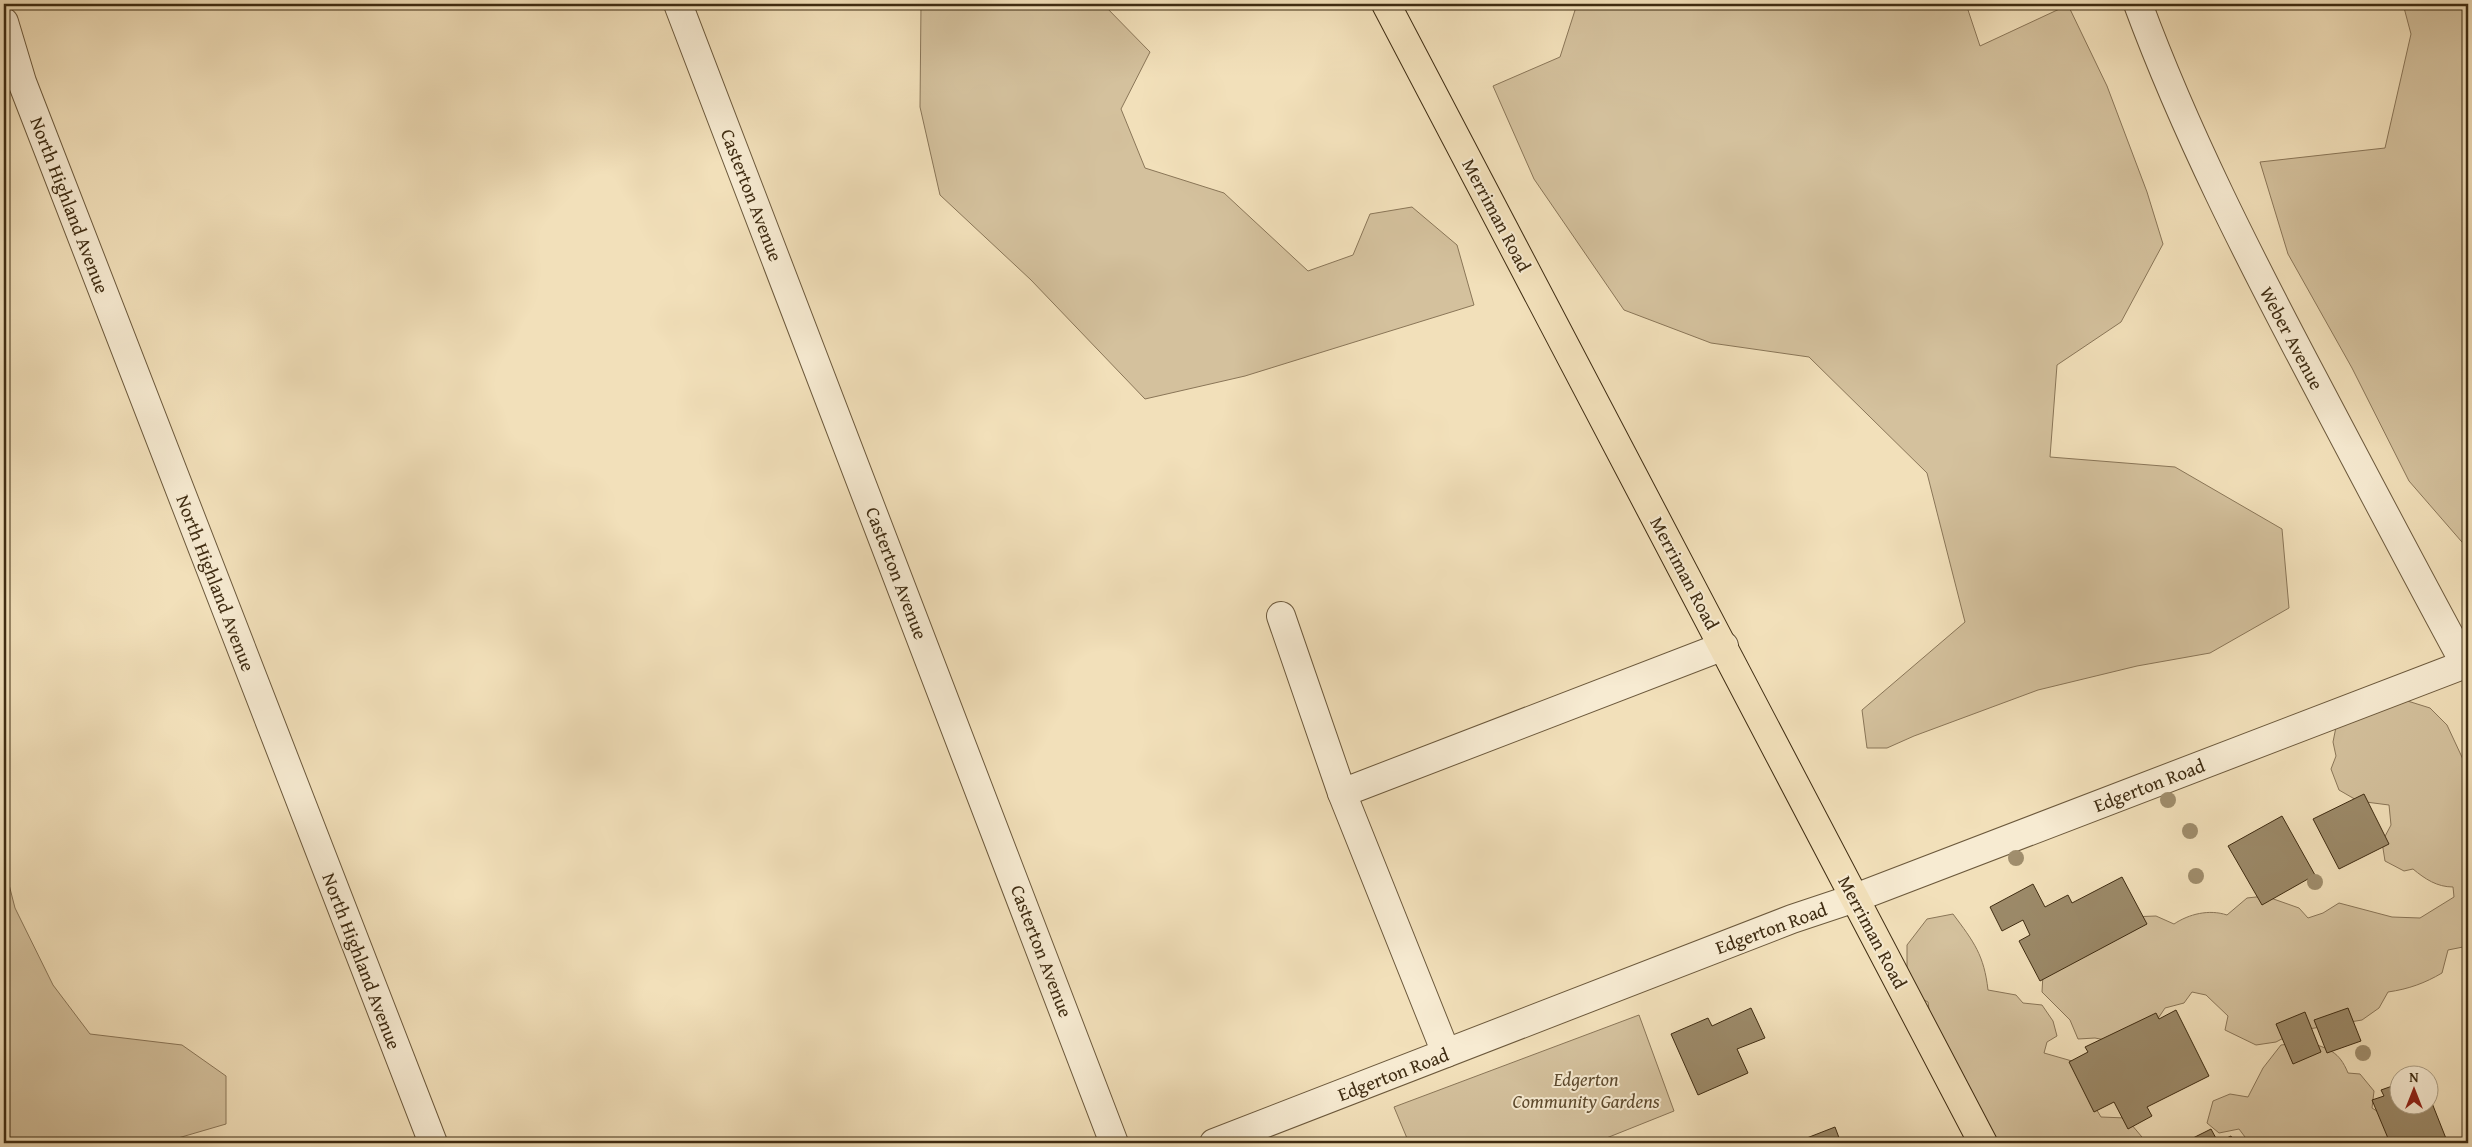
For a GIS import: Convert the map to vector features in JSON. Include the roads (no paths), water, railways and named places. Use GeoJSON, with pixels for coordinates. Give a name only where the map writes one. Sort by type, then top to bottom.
{"type":"FeatureCollection","features":[{"type":"Feature","properties":{"kind":"main road","name":"Merriman Road"},"geometry":{"type":"LineString","coordinates":[[1386,4],[1983,1143]]}},
{"type":"Feature","properties":{"kind":"street","name":"Casterton Avenue"},"geometry":{"type":"LineString","coordinates":[[678,4],[1114,1143]]}},
{"type":"Feature","properties":{"kind":"street","name":"Weber Avenue"},"geometry":{"type":"LineString","coordinates":[[2138,4],[2156,55],[2190,133],[2250,258],[2467,663]]}},
{"type":"Feature","properties":{"kind":"street","name":"North Highland Avenue"},"geometry":{"type":"LineString","coordinates":[[4,22],[22,82],[432,1143]]}},
{"type":"Feature","properties":{"kind":"street"},"geometry":{"type":"LineString","coordinates":[[1281,616],[1342,793],[1446,1053]]}},
{"type":"Feature","properties":{"kind":"street"},"geometry":{"type":"LineString","coordinates":[[1342,793],[1724,646]]}},
{"type":"Feature","properties":{"kind":"street","name":"Edgerton Road"},"geometry":{"type":"LineString","coordinates":[[1214,1143],[1243,1138],[1446,1053],[1792,919],[1855,898],[2467,663]]}},
{"type":"Feature","properties":{"kind":"park label","name":"Edgerton Community Gardens"},"geometry":{"type":"Point","coordinates":[1586,1090]}}]}
